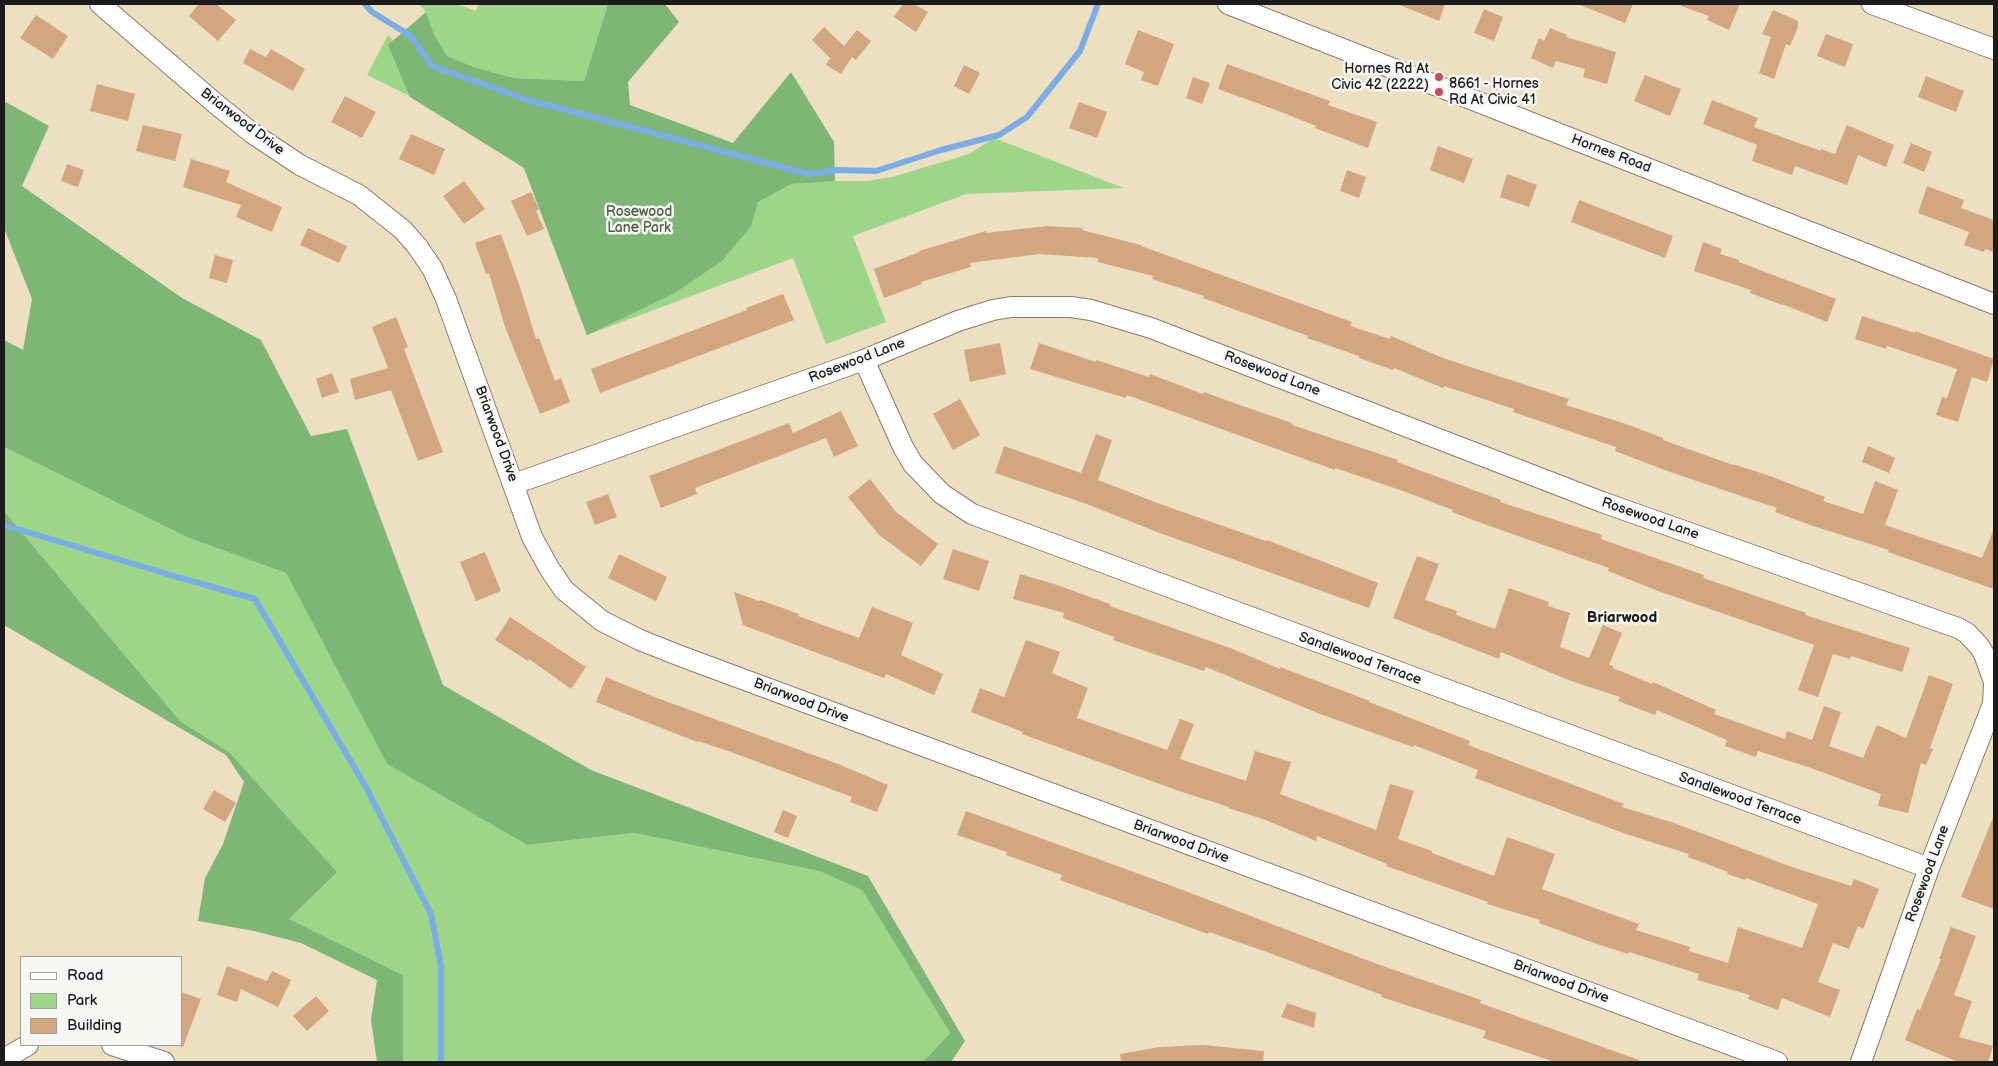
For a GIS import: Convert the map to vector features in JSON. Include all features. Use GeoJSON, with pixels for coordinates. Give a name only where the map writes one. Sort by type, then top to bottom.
{"type":"FeatureCollection","features":[{"type":"Feature","properties":{"kind":"street","name":"Briarwood Drive"},"geometry":{"type":"LineString","coordinates":[[100,4],[252,133],[300,165],[359,195],[403,230],[417,246],[432,268],[446,299],[532,537],[564,590],[602,621],[628,635],[930,750],[1777,1062]]}},
{"type":"Feature","properties":{"kind":"street","name":"Hornes Road"},"geometry":{"type":"LineString","coordinates":[[1228,4],[1994,304]]}},
{"type":"Feature","properties":{"kind":"street"},"geometry":{"type":"LineString","coordinates":[[1872,4],[1994,49]]}},
{"type":"Feature","properties":{"kind":"street","name":"Rosewood Lane"},"geometry":{"type":"LineString","coordinates":[[514,484],[864,360],[958,321],[993,310],[1011,307],[1071,307],[1133,321],[1602,502],[1958,628],[1967,634],[1984,654],[1994,684],[1993,704],[1930,868],[1861,1062]]}},
{"type":"Feature","properties":{"kind":"street","name":"Sandlewood Terrace"},"geometry":{"type":"LineString","coordinates":[[864,360],[902,447],[913,464],[942,494],[972,514],[1930,868]]}},
{"type":"Feature","properties":{"kind":"street"},"geometry":{"type":"LineString","coordinates":[[4,1059],[26,1046]]}},
{"type":"Feature","properties":{"kind":"street"},"geometry":{"type":"LineString","coordinates":[[115,1046],[164,1062]]}},
{"type":"Feature","properties":{"kind":"green space"},"geometry":{"type":"Polygon","coordinates":[[[419,4],[457,4],[476,11],[479,4],[608,4],[584,81],[514,78],[474,67],[447,56],[434,34],[426,12],[419,4]]]}},
{"type":"Feature","properties":{"kind":"green space","name":"Rosewood Lane Park"},"geometry":{"type":"Polygon","coordinates":[[[608,4],[665,4],[679,22],[628,82],[630,105],[733,143],[791,72],[834,142],[835,181],[791,184],[758,202],[751,226],[722,261],[673,294],[587,335],[524,168],[410,97],[388,45],[426,12],[434,34],[447,56],[474,67],[514,78],[584,81],[608,4]]]}},
{"type":"Feature","properties":{"kind":"green space","name":"Rosewood Lane Park"},"geometry":{"type":"Polygon","coordinates":[[[388,35],[421,70],[835,181],[866,181],[892,177],[969,154],[994,138],[1124,188],[966,194],[853,236],[886,322],[826,344],[793,258],[587,335],[517,149],[367,75],[388,35]]]}},
{"type":"Feature","properties":{"kind":"green space"},"geometry":{"type":"Polygon","coordinates":[[[4,101],[49,126],[22,186],[182,298],[261,340],[311,436],[347,429],[443,685],[591,770],[868,876],[965,1041],[951,1062],[923,1062],[950,1033],[862,890],[819,871],[634,833],[527,845],[387,764],[286,573],[189,538],[4,447],[4,340],[23,350],[32,299],[4,228],[4,101]]]}},
{"type":"Feature","properties":{"kind":"green space"},"geometry":{"type":"Polygon","coordinates":[[[4,447],[189,538],[286,573],[387,764],[527,845],[634,833],[819,871],[862,890],[950,1033],[923,1062],[403,1062],[403,975],[289,919],[336,871],[229,752],[180,721],[4,511],[4,447]]]}},
{"type":"Feature","properties":{"kind":"green space"},"geometry":{"type":"Polygon","coordinates":[[[4,511],[180,721],[229,752],[337,872],[289,919],[403,975],[403,1062],[377,1062],[371,1020],[377,980],[301,943],[254,931],[198,921],[205,878],[223,844],[244,782],[226,755],[4,625],[4,511]]]}},
{"type":"Feature","properties":{"kind":"building"},"geometry":{"type":"Polygon","coordinates":[[[199,4],[216,4],[236,20],[218,41],[189,16],[199,4]]]}},
{"type":"Feature","properties":{"kind":"building"},"geometry":{"type":"Polygon","coordinates":[[[903,4],[914,4],[928,12],[916,32],[894,17],[903,4]]]}},
{"type":"Feature","properties":{"kind":"building"},"geometry":{"type":"Polygon","coordinates":[[[1397,4],[1445,4],[1439,21],[1397,4]]]}},
{"type":"Feature","properties":{"kind":"building"},"geometry":{"type":"Polygon","coordinates":[[[1578,4],[1633,4],[1625,23],[1578,4]]]}},
{"type":"Feature","properties":{"kind":"building"},"geometry":{"type":"Polygon","coordinates":[[[1681,4],[1740,4],[1729,30],[1707,20],[1709,16],[1681,6],[1681,4]]]}},
{"type":"Feature","properties":{"kind":"building"},"geometry":{"type":"Polygon","coordinates":[[[1484,9],[1503,17],[1494,41],[1474,33],[1484,9]]]}},
{"type":"Feature","properties":{"kind":"building"},"geometry":{"type":"Polygon","coordinates":[[[1773,10],[1798,21],[1798,27],[1790,46],[1786,44],[1774,79],[1759,73],[1771,37],[1762,34],[1773,10]]]}},
{"type":"Feature","properties":{"kind":"building"},"geometry":{"type":"Polygon","coordinates":[[[36,15],[68,36],[53,59],[20,38],[36,15]]]}},
{"type":"Feature","properties":{"kind":"building"},"geometry":{"type":"Polygon","coordinates":[[[824,27],[844,46],[857,30],[871,41],[856,60],[852,57],[841,74],[826,65],[830,58],[812,40],[824,27]]]}},
{"type":"Feature","properties":{"kind":"building"},"geometry":{"type":"Polygon","coordinates":[[[1550,28],[1567,35],[1566,37],[1616,52],[1607,84],[1583,77],[1585,69],[1556,61],[1553,68],[1531,58],[1539,38],[1544,41],[1550,28]]]}},
{"type":"Feature","properties":{"kind":"building"},"geometry":{"type":"Polygon","coordinates":[[[1138,30],[1174,44],[1158,86],[1141,80],[1144,72],[1125,64],[1138,30]]]}},
{"type":"Feature","properties":{"kind":"building"},"geometry":{"type":"Polygon","coordinates":[[[1826,34],[1853,44],[1845,67],[1817,56],[1826,34]]]}},
{"type":"Feature","properties":{"kind":"building"},"geometry":{"type":"Polygon","coordinates":[[[250,49],[266,57],[271,49],[305,69],[293,91],[243,63],[250,49]]]}},
{"type":"Feature","properties":{"kind":"building"},"geometry":{"type":"Polygon","coordinates":[[[1227,64],[1330,101],[1328,105],[1377,122],[1368,148],[1315,128],[1316,126],[1284,113],[1218,89],[1227,64]]]}},
{"type":"Feature","properties":{"kind":"building"},"geometry":{"type":"Polygon","coordinates":[[[964,65],[980,73],[969,94],[954,86],[964,65]]]}},
{"type":"Feature","properties":{"kind":"building"},"geometry":{"type":"Polygon","coordinates":[[[1645,75],[1681,89],[1670,116],[1634,101],[1645,75]]]}},
{"type":"Feature","properties":{"kind":"building"},"geometry":{"type":"Polygon","coordinates":[[[1926,76],[1964,91],[1956,112],[1918,97],[1926,76]]]}},
{"type":"Feature","properties":{"kind":"building"},"geometry":{"type":"Polygon","coordinates":[[[1193,77],[1210,83],[1202,104],[1186,98],[1193,77]]]}},
{"type":"Feature","properties":{"kind":"building"},"geometry":{"type":"Polygon","coordinates":[[[97,84],[135,94],[128,121],[90,111],[97,84]]]}},
{"type":"Feature","properties":{"kind":"building"},"geometry":{"type":"Polygon","coordinates":[[[345,96],[376,112],[362,138],[331,122],[345,96]]]}},
{"type":"Feature","properties":{"kind":"building"},"geometry":{"type":"Polygon","coordinates":[[[1712,100],[1758,118],[1754,127],[1821,151],[1821,149],[1835,154],[1847,125],[1894,145],[1886,167],[1858,155],[1847,185],[1795,166],[1792,175],[1752,161],[1757,145],[1703,124],[1712,100]]]}},
{"type":"Feature","properties":{"kind":"building"},"geometry":{"type":"Polygon","coordinates":[[[1079,102],[1107,112],[1097,138],[1069,128],[1079,102]]]}},
{"type":"Feature","properties":{"kind":"building"},"geometry":{"type":"Polygon","coordinates":[[[143,125],[182,134],[175,161],[136,151],[143,125]]]}},
{"type":"Feature","properties":{"kind":"building"},"geometry":{"type":"Polygon","coordinates":[[[411,134],[445,149],[434,175],[399,159],[411,134]]]}},
{"type":"Feature","properties":{"kind":"building"},"geometry":{"type":"Polygon","coordinates":[[[1911,143],[1932,152],[1924,172],[1903,163],[1911,143]]]}},
{"type":"Feature","properties":{"kind":"building"},"geometry":{"type":"Polygon","coordinates":[[[1438,146],[1473,159],[1464,183],[1430,170],[1438,146]]]}},
{"type":"Feature","properties":{"kind":"building"},"geometry":{"type":"Polygon","coordinates":[[[191,159],[230,171],[226,182],[282,207],[272,232],[236,217],[241,205],[183,187],[191,159]]]}},
{"type":"Feature","properties":{"kind":"building"},"geometry":{"type":"Polygon","coordinates":[[[67,164],[84,170],[78,187],[61,181],[67,164]]]}},
{"type":"Feature","properties":{"kind":"building"},"geometry":{"type":"Polygon","coordinates":[[[1347,170],[1366,177],[1359,198],[1340,191],[1347,170]]]}},
{"type":"Feature","properties":{"kind":"building"},"geometry":{"type":"Polygon","coordinates":[[[1507,174],[1537,185],[1529,207],[1500,197],[1507,174]]]}},
{"type":"Feature","properties":{"kind":"building"},"geometry":{"type":"Polygon","coordinates":[[[464,181],[485,209],[464,224],[443,196],[464,181]]]}},
{"type":"Feature","properties":{"kind":"building"},"geometry":{"type":"Polygon","coordinates":[[[1927,186],[1964,200],[1961,208],[1994,220],[1994,252],[1985,249],[1984,252],[1964,245],[1969,232],[1918,213],[1927,186]]]}},
{"type":"Feature","properties":{"kind":"building"},"geometry":{"type":"Polygon","coordinates":[[[531,192],[539,209],[536,211],[544,229],[527,236],[511,201],[531,192]]]}},
{"type":"Feature","properties":{"kind":"building"},"geometry":{"type":"Polygon","coordinates":[[[1579,200],[1673,236],[1665,258],[1571,222],[1579,200]]]}},
{"type":"Feature","properties":{"kind":"building"},"geometry":{"type":"Polygon","coordinates":[[[1047,226],[1083,228],[1082,230],[1141,245],[1352,322],[1350,326],[1390,339],[1391,336],[1443,358],[1569,399],[1566,405],[1626,424],[1663,438],[1663,440],[1770,476],[1825,497],[1823,501],[1863,514],[1875,481],[1898,490],[1885,525],[1982,558],[1994,529],[1994,589],[1888,552],[1889,550],[1775,512],[1777,508],[1670,472],[1615,451],[1616,447],[1513,412],[1514,409],[1444,386],[1443,388],[1394,368],[1393,370],[1359,358],[1359,356],[1307,338],[1308,336],[1203,298],[1204,296],[1152,279],[1153,276],[1098,262],[1098,258],[1039,254],[970,263],[971,267],[921,282],[922,284],[884,298],[874,269],[919,251],[986,231],[986,233],[1047,226]]]}},
{"type":"Feature","properties":{"kind":"building"},"geometry":{"type":"Polygon","coordinates":[[[308,228],[347,246],[339,263],[300,245],[308,228]]]}},
{"type":"Feature","properties":{"kind":"building"},"geometry":{"type":"Polygon","coordinates":[[[501,234],[536,339],[539,338],[555,381],[561,378],[570,402],[540,414],[505,327],[489,273],[486,274],[475,243],[501,234]]]}},
{"type":"Feature","properties":{"kind":"building"},"geometry":{"type":"Polygon","coordinates":[[[1703,242],[1722,249],[1720,254],[1836,299],[1827,322],[1750,293],[1751,290],[1694,271],[1703,242]]]}},
{"type":"Feature","properties":{"kind":"building"},"geometry":{"type":"Polygon","coordinates":[[[215,255],[233,260],[227,283],[209,278],[215,255]]]}},
{"type":"Feature","properties":{"kind":"building"},"geometry":{"type":"Polygon","coordinates":[[[783,294],[794,320],[600,393],[591,369],[747,310],[746,308],[783,294]]]}},
{"type":"Feature","properties":{"kind":"building"},"geometry":{"type":"Polygon","coordinates":[[[1862,316],[1915,333],[1915,331],[1994,359],[1987,382],[1972,377],[1958,422],[1936,415],[1942,397],[1947,398],[1957,369],[1887,346],[1886,349],[1855,339],[1862,316]]]}},
{"type":"Feature","properties":{"kind":"building"},"geometry":{"type":"Polygon","coordinates":[[[396,317],[408,347],[404,349],[443,452],[418,461],[391,390],[355,400],[350,379],[388,368],[372,327],[396,317]]]}},
{"type":"Feature","properties":{"kind":"building"},"geometry":{"type":"Polygon","coordinates":[[[1000,343],[1006,374],[970,382],[964,350],[1000,343]]]}},
{"type":"Feature","properties":{"kind":"building"},"geometry":{"type":"Polygon","coordinates":[[[1039,343],[1149,377],[1150,374],[1203,394],[1204,392],[1292,423],[1292,425],[1398,460],[1397,462],[1501,500],[1500,502],[1602,535],[1601,539],[1704,575],[1703,578],[1806,613],[1805,615],[1910,648],[1902,672],[1851,656],[1850,659],[1833,654],[1818,697],[1798,690],[1814,645],[1658,591],[1608,571],[1609,568],[1484,524],[1403,491],[1335,468],[1335,470],[1127,395],[1126,398],[1030,369],[1039,343]]]}},
{"type":"Feature","properties":{"kind":"building"},"geometry":{"type":"Polygon","coordinates":[[[332,373],[339,392],[322,398],[316,379],[332,373]]]}},
{"type":"Feature","properties":{"kind":"building"},"geometry":{"type":"Polygon","coordinates":[[[960,399],[980,435],[953,450],[933,414],[960,399]]]}},
{"type":"Feature","properties":{"kind":"building"},"geometry":{"type":"Polygon","coordinates":[[[841,411],[858,446],[834,457],[826,438],[695,488],[697,494],[661,508],[649,476],[789,423],[793,433],[841,411]]]}},
{"type":"Feature","properties":{"kind":"building"},"geometry":{"type":"Polygon","coordinates":[[[1096,434],[1112,440],[1098,480],[1160,504],[1267,540],[1378,583],[1369,608],[1157,532],[1084,503],[995,473],[1004,446],[1081,473],[1096,434]]]}},
{"type":"Feature","properties":{"kind":"building"},"geometry":{"type":"Polygon","coordinates":[[[1868,446],[1895,458],[1889,473],[1862,462],[1868,446]]]}},
{"type":"Feature","properties":{"kind":"building"},"geometry":{"type":"Polygon","coordinates":[[[870,479],[896,512],[938,544],[921,566],[879,535],[848,497],[870,479]]]}},
{"type":"Feature","properties":{"kind":"building"},"geometry":{"type":"Polygon","coordinates":[[[608,494],[617,517],[595,525],[586,502],[608,494]]]}},
{"type":"Feature","properties":{"kind":"building"},"geometry":{"type":"Polygon","coordinates":[[[953,549],[989,561],[979,591],[943,579],[953,549]]]}},
{"type":"Feature","properties":{"kind":"building"},"geometry":{"type":"Polygon","coordinates":[[[485,552],[501,591],[476,601],[460,562],[485,552]]]}},
{"type":"Feature","properties":{"kind":"building"},"geometry":{"type":"Polygon","coordinates":[[[619,554],[667,577],[656,601],[608,578],[619,554]]]}},
{"type":"Feature","properties":{"kind":"building"},"geometry":{"type":"Polygon","coordinates":[[[1417,556],[1439,564],[1425,600],[1457,611],[1456,615],[1495,629],[1509,588],[1549,602],[1548,606],[1570,613],[1560,647],[1589,658],[1603,625],[1622,633],[1609,665],[1613,666],[1613,668],[1652,684],[1653,682],[1716,710],[1714,714],[1785,739],[1787,731],[1812,740],[1824,706],[1841,712],[1829,746],[1863,758],[1877,725],[1906,738],[1929,675],[1953,684],[1930,748],[1933,749],[1926,765],[1921,763],[1908,813],[1878,806],[1881,794],[1758,751],[1756,757],[1725,746],[1727,740],[1657,710],[1655,715],[1618,701],[1620,697],[1571,681],[1501,652],[1499,659],[1393,618],[1417,556]]]}},
{"type":"Feature","properties":{"kind":"building"},"geometry":{"type":"Polygon","coordinates":[[[1020,574],[1110,604],[1110,606],[1233,649],[1280,669],[1280,667],[1370,701],[1470,741],[1468,745],[1624,804],[1622,807],[1674,823],[1792,867],[1851,886],[1854,879],[1879,889],[1863,929],[1858,926],[1849,949],[1833,943],[1818,982],[1840,990],[1830,1017],[1782,998],[1778,1010],[1748,999],[1750,995],[1697,980],[1699,974],[1591,942],[1539,923],[1540,920],[1487,904],[1488,902],[1386,866],[1387,864],[1317,836],[1316,841],[1263,819],[1179,791],[1022,734],[1023,732],[971,712],[980,688],[1004,697],[1026,640],[1060,652],[1052,673],[1088,688],[1077,718],[1167,750],[1180,719],[1194,724],[1180,759],[1246,781],[1255,751],[1291,762],[1280,794],[1376,830],[1390,784],[1414,791],[1398,839],[1494,876],[1507,837],[1555,854],[1542,889],[1639,924],[1636,930],[1690,947],[1689,951],[1728,963],[1738,927],[1802,948],[1818,904],[1746,878],[1745,880],[1727,874],[1728,872],[1688,857],[1689,854],[1626,834],[1475,778],[1478,770],[1414,745],[1413,747],[1320,714],[1206,667],[1204,671],[1113,640],[1114,637],[1063,618],[1064,613],[1013,599],[1020,574]]]}},
{"type":"Feature","properties":{"kind":"building"},"geometry":{"type":"Polygon","coordinates":[[[734,592],[799,614],[798,616],[859,638],[872,607],[913,623],[901,655],[943,674],[934,695],[886,674],[884,678],[743,625],[734,592]]]}},
{"type":"Feature","properties":{"kind":"building"},"geometry":{"type":"Polygon","coordinates":[[[510,617],[586,667],[571,689],[529,659],[528,661],[495,640],[510,617]]]}},
{"type":"Feature","properties":{"kind":"building"},"geometry":{"type":"Polygon","coordinates":[[[606,677],[657,698],[838,764],[888,785],[877,812],[850,802],[852,797],[731,752],[697,742],[596,702],[606,677]]]}},
{"type":"Feature","properties":{"kind":"building"},"geometry":{"type":"Polygon","coordinates":[[[214,790],[236,803],[225,822],[203,809],[214,790]]]}},
{"type":"Feature","properties":{"kind":"building"},"geometry":{"type":"Polygon","coordinates":[[[783,810],[797,816],[788,838],[774,832],[783,810]]]}},
{"type":"Feature","properties":{"kind":"building"},"geometry":{"type":"Polygon","coordinates":[[[966,811],[1164,883],[1377,964],[1481,1000],[1480,1003],[1639,1060],[1639,1062],[1555,1062],[1483,1038],[1486,1031],[1381,997],[1382,995],[1264,951],[1209,932],[1208,934],[1060,880],[1062,875],[1006,855],[1007,852],[957,835],[966,811]]]}},
{"type":"Feature","properties":{"kind":"building"},"geometry":{"type":"Polygon","coordinates":[[[1994,815],[1994,909],[1961,897],[1994,815]]]}},
{"type":"Feature","properties":{"kind":"building"},"geometry":{"type":"Polygon","coordinates":[[[1951,927],[1976,936],[1954,995],[1972,1001],[1959,1037],[1993,1046],[1988,1062],[1958,1062],[1905,1040],[1917,1009],[1920,1010],[1941,959],[1939,959],[1951,927]]]}},
{"type":"Feature","properties":{"kind":"building"},"geometry":{"type":"Polygon","coordinates":[[[227,966],[267,981],[272,971],[291,980],[278,1007],[241,989],[237,1002],[217,995],[227,966]]]}},
{"type":"Feature","properties":{"kind":"building"},"geometry":{"type":"Polygon","coordinates":[[[182,992],[201,999],[183,1047],[181,1047],[182,992]]]}},
{"type":"Feature","properties":{"kind":"building"},"geometry":{"type":"Polygon","coordinates":[[[316,996],[329,1011],[307,1031],[293,1016],[316,996]]]}},
{"type":"Feature","properties":{"kind":"building"},"geometry":{"type":"Polygon","coordinates":[[[1287,1003],[1316,1013],[1314,1028],[1281,1017],[1287,1003]]]}},
{"type":"Feature","properties":{"kind":"building"},"geometry":{"type":"Polygon","coordinates":[[[1203,1045],[1264,1051],[1263,1062],[1121,1062],[1120,1054],[1160,1047],[1203,1045]]]}},
{"type":"Feature","properties":{"kind":"waterway"},"geometry":{"type":"LineString","coordinates":[[365,4],[372,12],[411,36],[432,66],[528,100],[809,174],[838,170],[876,171],[941,150],[999,135],[1027,117],[1080,51],[1098,4]]}},
{"type":"Feature","properties":{"kind":"waterway"},"geometry":{"type":"LineString","coordinates":[[4,525],[255,599],[367,789],[431,914],[441,966],[441,1062]]}},
{"type":"Feature","properties":{"kind":"place","name":"Hornes Rd At Civic 42 (2222)"},"geometry":{"type":"Point","coordinates":[1439,77]}},
{"type":"Feature","properties":{"kind":"place","name":"8661 - Hornes Rd At Civic 41"},"geometry":{"type":"Point","coordinates":[1439,92]}},
{"type":"Feature","properties":{"kind":"district","name":"Briarwood"},"geometry":{"type":"Point","coordinates":[1622,618]}}]}
